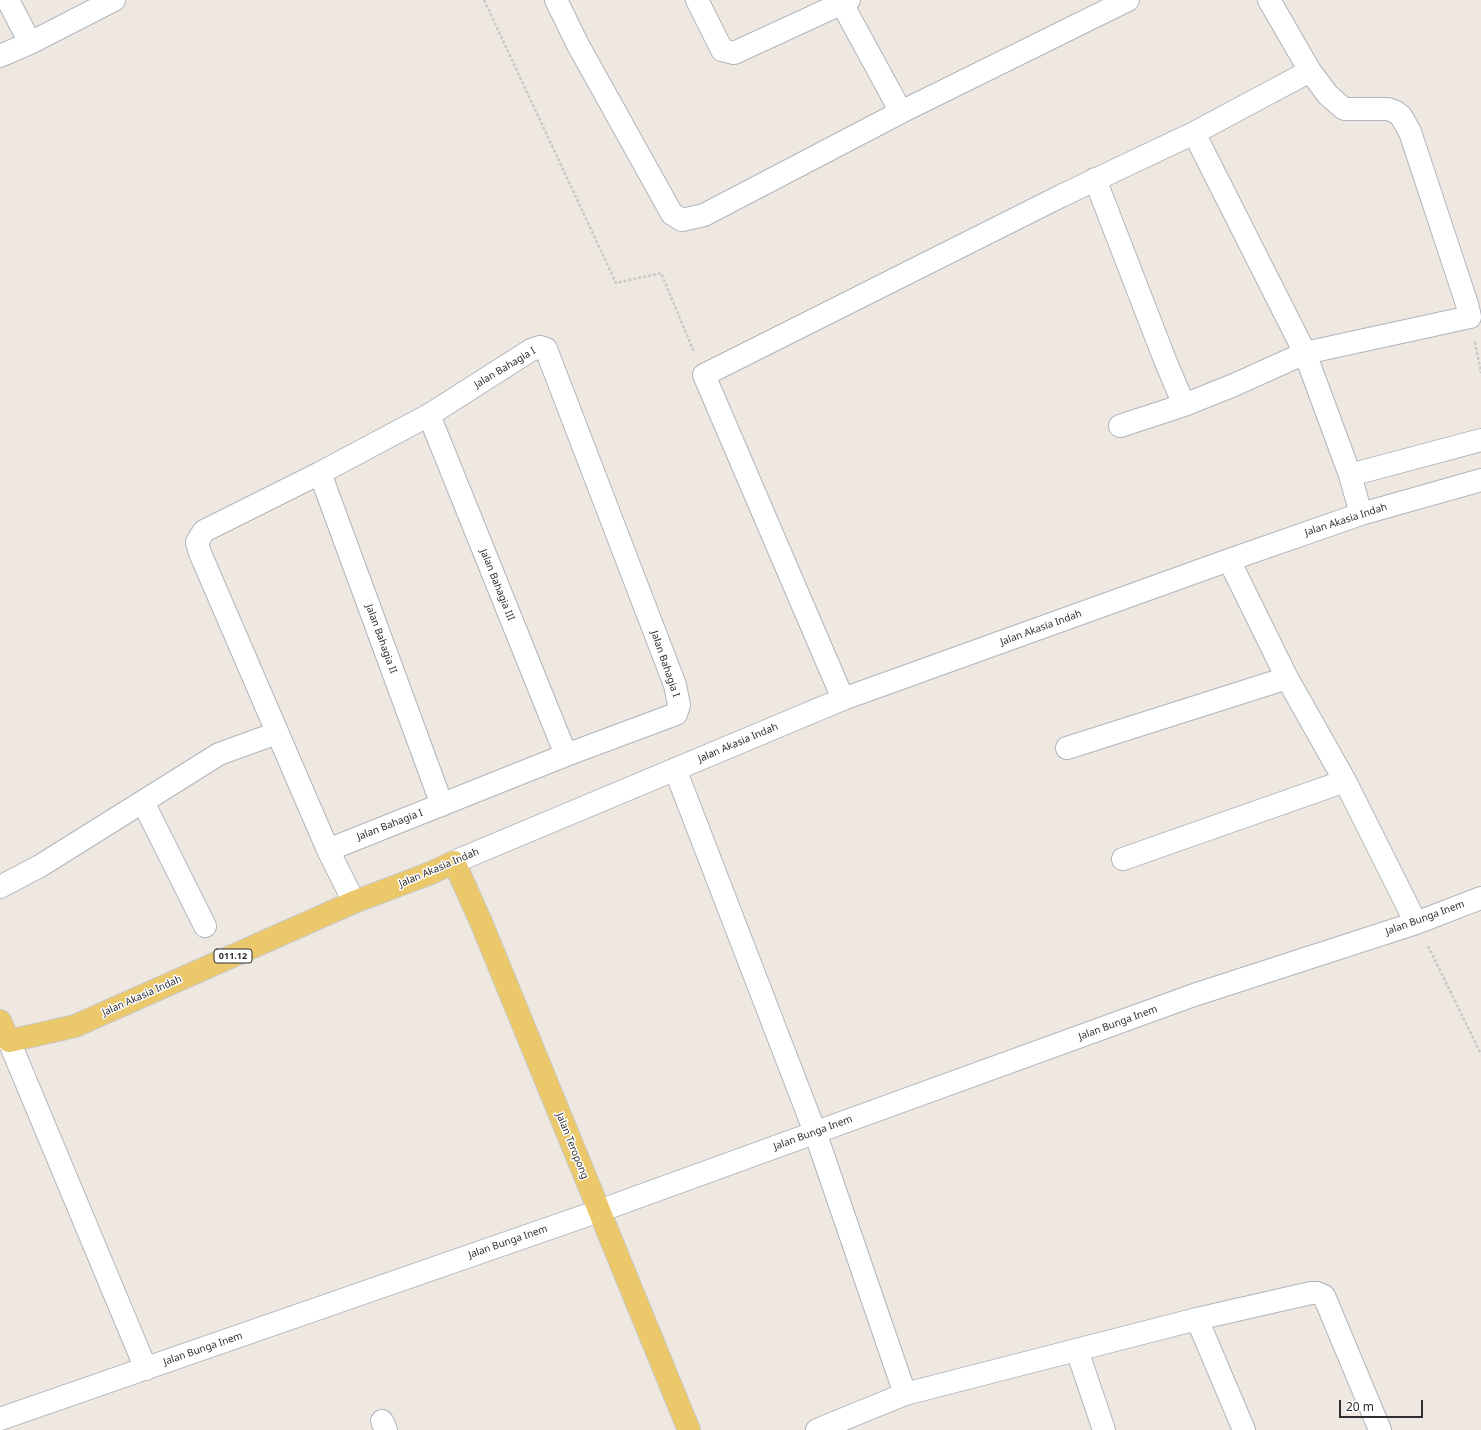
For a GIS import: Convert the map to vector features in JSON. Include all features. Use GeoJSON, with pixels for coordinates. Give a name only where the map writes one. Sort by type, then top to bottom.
{"type":"FeatureCollection","features":[{"type":"Feature","properties":{"kind":"main road","name":"Jalan Akasia Indah"},"geometry":{"type":"LineString","coordinates":[[9,1041],[75,1026],[354,902],[431,873],[454,862]]}},
{"type":"Feature","properties":{"kind":"main road","name":"Jalan Teropong"},"geometry":{"type":"LineString","coordinates":[[454,862],[481,922],[688,1430]]}},
{"type":"Feature","properties":{"kind":"main road"},"geometry":{"type":"LineString","coordinates":[[0,1021],[9,1041]]}},
{"type":"Feature","properties":{"kind":"street"},"geometry":{"type":"LineString","coordinates":[[8,0],[30,43]]}},
{"type":"Feature","properties":{"kind":"street"},"geometry":{"type":"LineString","coordinates":[[0,56],[30,43],[114,0]]}},
{"type":"Feature","properties":{"kind":"street"},"geometry":{"type":"LineString","coordinates":[[556,0],[578,45],[672,214],[682,220],[704,216],[901,112],[1128,0]]}},
{"type":"Feature","properties":{"kind":"street"},"geometry":{"type":"LineString","coordinates":[[697,0],[722,50],[734,53],[844,1],[901,112]]}},
{"type":"Feature","properties":{"kind":"street"},"geometry":{"type":"LineString","coordinates":[[1120,426],[1184,405],[1234,385],[1305,353],[1470,318],[1467,304],[1410,132],[1402,116],[1388,109],[1344,109],[1328,95],[1310,71],[1269,0]]}},
{"type":"Feature","properties":{"kind":"street"},"geometry":{"type":"LineString","coordinates":[[843,699],[704,375],[1095,179],[1194,133],[1310,71]]}},
{"type":"Feature","properties":{"kind":"street"},"geometry":{"type":"LineString","coordinates":[[1194,133],[1305,353],[1350,475],[1361,514]]}},
{"type":"Feature","properties":{"kind":"street"},"geometry":{"type":"LineString","coordinates":[[1095,179],[1184,405]]}},
{"type":"Feature","properties":{"kind":"street","name":"Jalan Bahagia I"},"geometry":{"type":"LineString","coordinates":[[540,346],[546,349],[674,684],[679,705],[676,714],[566,754],[328,850],[200,553],[197,542],[204,531],[320,474],[429,415],[531,350],[540,346]]}},
{"type":"Feature","properties":{"kind":"street","name":"Jalan Bahagia III"},"geometry":{"type":"LineString","coordinates":[[429,415],[566,754]]}},
{"type":"Feature","properties":{"kind":"street"},"geometry":{"type":"LineString","coordinates":[[1350,475],[1481,440]]}},
{"type":"Feature","properties":{"kind":"street","name":"Jalan Bahagia II"},"geometry":{"type":"LineString","coordinates":[[320,474],[442,805]]}},
{"type":"Feature","properties":{"kind":"street","name":"Jalan Akasia Indah"},"geometry":{"type":"LineString","coordinates":[[454,862],[843,699],[1228,560],[1361,514],[1481,480]]}},
{"type":"Feature","properties":{"kind":"street"},"geometry":{"type":"LineString","coordinates":[[1228,560],[1287,678],[1345,781],[1416,923]]}},
{"type":"Feature","properties":{"kind":"street"},"geometry":{"type":"LineString","coordinates":[[1067,748],[1287,678]]}},
{"type":"Feature","properties":{"kind":"street"},"geometry":{"type":"LineString","coordinates":[[0,887],[40,866],[219,754],[277,733]]}},
{"type":"Feature","properties":{"kind":"street"},"geometry":{"type":"LineString","coordinates":[[674,770],[815,1132],[905,1394]]}},
{"type":"Feature","properties":{"kind":"street"},"geometry":{"type":"LineString","coordinates":[[1123,859],[1345,781]]}},
{"type":"Feature","properties":{"kind":"street"},"geometry":{"type":"LineString","coordinates":[[142,802],[205,926]]}},
{"type":"Feature","properties":{"kind":"street"},"geometry":{"type":"LineString","coordinates":[[328,850],[354,902]]}},
{"type":"Feature","properties":{"kind":"street","name":"Jalan Bunga Inem"},"geometry":{"type":"LineString","coordinates":[[0,1419],[598,1211],[1194,995],[1416,923],[1481,898]]}},
{"type":"Feature","properties":{"kind":"street"},"geometry":{"type":"LineString","coordinates":[[9,1041],[146,1369]]}},
{"type":"Feature","properties":{"kind":"street"},"geometry":{"type":"LineString","coordinates":[[830,1428],[905,1394],[1196,1319],[1311,1293],[1318,1293],[1324,1296],[1380,1430]]}},
{"type":"Feature","properties":{"kind":"street"},"geometry":{"type":"LineString","coordinates":[[1196,1319],[1244,1430]]}},
{"type":"Feature","properties":{"kind":"street"},"geometry":{"type":"LineString","coordinates":[[1076,1350],[1104,1430]]}},
{"type":"Feature","properties":{"kind":"path"},"geometry":{"type":"LineString","coordinates":[[484,0],[616,283],[661,273],[704,375]]}},
{"type":"Feature","properties":{"kind":"path"},"geometry":{"type":"LineString","coordinates":[[1470,318],[1481,373]]}},
{"type":"Feature","properties":{"kind":"path"},"geometry":{"type":"LineString","coordinates":[[1416,923],[1481,1054]]}}]}
